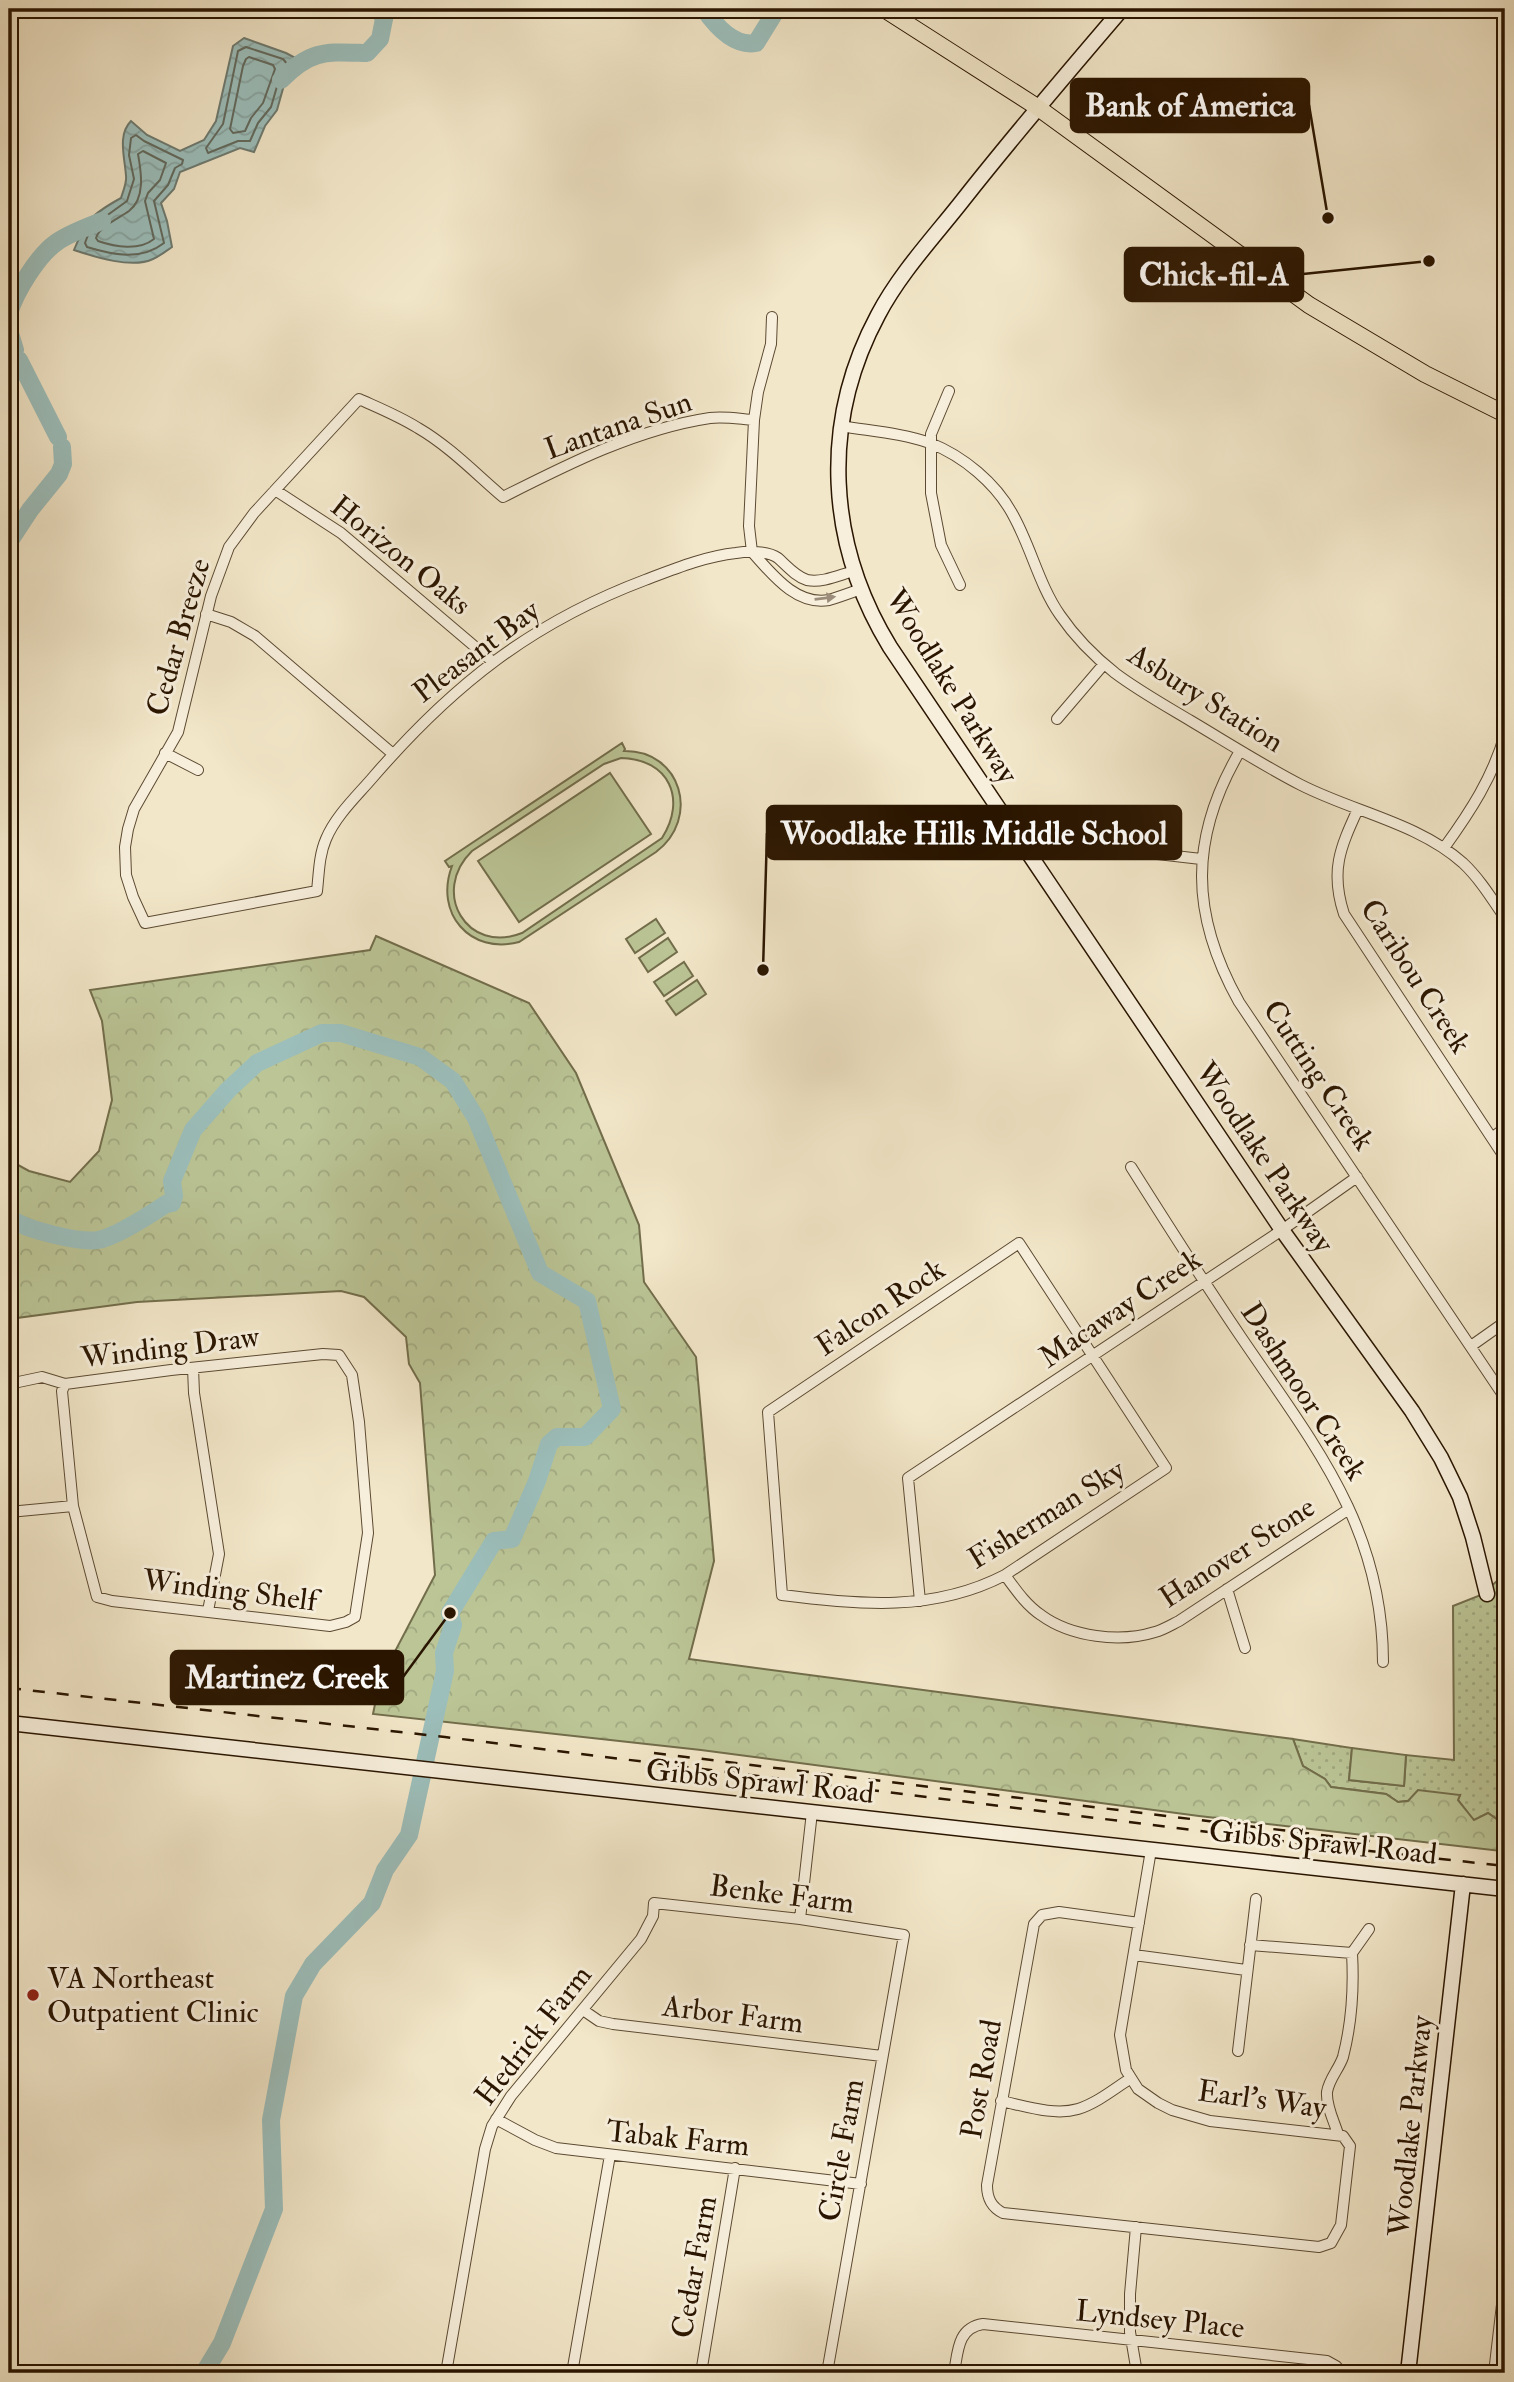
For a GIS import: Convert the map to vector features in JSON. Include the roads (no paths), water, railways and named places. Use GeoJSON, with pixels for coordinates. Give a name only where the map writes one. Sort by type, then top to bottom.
{"type":"FeatureCollection","features":[{"type":"Feature","properties":{"kind":"main road"},"geometry":{"type":"LineString","coordinates":[[884,9],[1037,107],[1309,305],[1425,374],[1505,414]]}},
{"type":"Feature","properties":{"kind":"street","name":"Woodlake Parkway"},"geometry":{"type":"LineString","coordinates":[[1122,9],[1037,107],[914,261],[884,305],[864,343],[854,370],[838,452],[840,506],[854,570],[877,625],[890,648],[1282,1230],[1412,1411],[1441,1458],[1460,1497],[1487,1594]]}},
{"type":"Feature","properties":{"kind":"street"},"geometry":{"type":"LineString","coordinates":[[772,317],[771,344],[758,392],[754,420],[749,526],[752,552],[790,591],[802,597],[816,601],[828,600],[861,589]]}},
{"type":"Feature","properties":{"kind":"street"},"geometry":{"type":"LineString","coordinates":[[949,391],[934,423],[931,493],[934,519],[942,545],[960,585]]}},
{"type":"Feature","properties":{"kind":"street","name":"Cedar Breeze"},"geometry":{"type":"LineString","coordinates":[[317,891],[145,923],[132,897],[125,847],[134,809],[178,732],[206,614],[229,547],[240,529],[359,399],[420,429],[446,447],[503,497]]}},
{"type":"Feature","properties":{"kind":"street","name":"Lantana Sun"},"geometry":{"type":"LineString","coordinates":[[503,497],[620,443],[712,417],[754,420]]}},
{"type":"Feature","properties":{"kind":"street","name":"Asbury Station"},"geometry":{"type":"LineString","coordinates":[[841,426],[904,436],[931,444],[967,464],[991,485],[1012,514],[1060,615],[1104,664],[1128,683],[1303,786],[1420,835],[1444,848],[1464,864],[1485,887],[1505,918]]}},
{"type":"Feature","properties":{"kind":"street","name":"Horizon Oaks"},"geometry":{"type":"LineString","coordinates":[[275,490],[341,533],[493,662]]}},
{"type":"Feature","properties":{"kind":"street","name":"Pleasant Bay"},"geometry":{"type":"LineString","coordinates":[[317,891],[321,855],[327,837],[337,819],[393,754],[414,730],[456,691],[553,621],[613,592],[673,569],[723,555],[752,552],[776,556],[799,576]]}},
{"type":"Feature","properties":{"kind":"street"},"geometry":{"type":"LineString","coordinates":[[790,591],[799,576],[807,580],[827,580],[854,570]]}},
{"type":"Feature","properties":{"kind":"street"},"geometry":{"type":"LineString","coordinates":[[206,614],[231,622],[255,636],[393,754]]}},
{"type":"Feature","properties":{"kind":"street"},"geometry":{"type":"LineString","coordinates":[[1057,719],[1104,664]]}},
{"type":"Feature","properties":{"kind":"street"},"geometry":{"type":"LineString","coordinates":[[1444,848],[1489,779],[1505,734]]}},
{"type":"Feature","properties":{"kind":"street","name":"Cutting Creek"},"geometry":{"type":"LineString","coordinates":[[1240,751],[1215,799],[1201,859],[1206,921],[1225,976],[1505,1398]]}},
{"type":"Feature","properties":{"kind":"street"},"geometry":{"type":"LineString","coordinates":[[165,753],[198,771]]}},
{"type":"Feature","properties":{"kind":"street","name":"Caribou Creek"},"geometry":{"type":"LineString","coordinates":[[1359,809],[1342,845],[1337,863],[1337,882],[1344,914],[1505,1158]]}},
{"type":"Feature","properties":{"kind":"street"},"geometry":{"type":"LineString","coordinates":[[1149,853],[1201,859]]}},
{"type":"Feature","properties":{"kind":"street"},"geometry":{"type":"LineString","coordinates":[[1493,1138],[1505,1129]]}},
{"type":"Feature","properties":{"kind":"street","name":"Dashmoor Creek"},"geometry":{"type":"LineString","coordinates":[[1131,1167],[1326,1462],[1349,1508],[1371,1563],[1381,1615],[1383,1662]]}},
{"type":"Feature","properties":{"kind":"street","name":"Macaway Creek"},"geometry":{"type":"LineString","coordinates":[[920,1601],[908,1478],[1282,1230],[1357,1177]]}},
{"type":"Feature","properties":{"kind":"street","name":"Falcon Rock"},"geometry":{"type":"LineString","coordinates":[[782,1595],[768,1412],[1019,1242],[1092,1356]]}},
{"type":"Feature","properties":{"kind":"street"},"geometry":{"type":"LineString","coordinates":[[1471,1346],[1505,1322]]}},
{"type":"Feature","properties":{"kind":"street","name":"Winding Draw"},"geometry":{"type":"LineString","coordinates":[[9,1384],[42,1377],[65,1384],[323,1354],[339,1355],[352,1375],[368,1522],[355,1617]]}},
{"type":"Feature","properties":{"kind":"street","name":"Fisherman Sky"},"geometry":{"type":"LineString","coordinates":[[782,1595],[866,1605],[920,1601],[986,1585],[1166,1468],[1092,1356]]}},
{"type":"Feature","properties":{"kind":"street"},"geometry":{"type":"LineString","coordinates":[[192,1368],[219,1553],[208,1611]]}},
{"type":"Feature","properties":{"kind":"street"},"geometry":{"type":"LineString","coordinates":[[9,1512],[73,1506],[62,1391],[65,1384]]}},
{"type":"Feature","properties":{"kind":"street","name":"Winding Shelf"},"geometry":{"type":"LineString","coordinates":[[73,1506],[97,1597],[112,1601],[330,1626],[355,1617]]}},
{"type":"Feature","properties":{"kind":"street","name":"Hanover Stone"},"geometry":{"type":"LineString","coordinates":[[1005,1575],[1022,1599],[1041,1616],[1064,1628],[1094,1635],[1131,1637],[1156,1632],[1179,1621],[1349,1508]]}},
{"type":"Feature","properties":{"kind":"street"},"geometry":{"type":"LineString","coordinates":[[1227,1588],[1245,1648]]}},
{"type":"Feature","properties":{"kind":"street","name":"Gibbs Sprawl Road"},"geometry":{"type":"LineString","coordinates":[[9,1723],[1505,1889]]}},
{"type":"Feature","properties":{"kind":"street"},"geometry":{"type":"LineString","coordinates":[[800,1919],[812,1812]]}},
{"type":"Feature","properties":{"kind":"street","name":"Earl's Way"},"geometry":{"type":"LineString","coordinates":[[1136,2227],[1325,2246],[1335,2239],[1341,2225],[1350,2146],[1343,2136],[1338,2134],[1210,2121],[1158,2104],[1138,2089],[1126,2070],[1120,2035],[1151,1850]]}},
{"type":"Feature","properties":{"kind":"street","name":"Woodlake Parkway"},"geometry":{"type":"LineString","coordinates":[[1408,2373],[1463,1884]]}},
{"type":"Feature","properties":{"kind":"street"},"geometry":{"type":"LineString","coordinates":[[1238,2051],[1256,1899]]}},
{"type":"Feature","properties":{"kind":"street","name":"Benke Farm"},"geometry":{"type":"LineString","coordinates":[[654,1903],[800,1919],[904,1935]]}},
{"type":"Feature","properties":{"kind":"street","name":"Hedrick Farm"},"geometry":{"type":"LineString","coordinates":[[446,2373],[485,2149],[496,2119],[511,2096],[641,1939],[653,1916],[654,1903]]}},
{"type":"Feature","properties":{"kind":"street","name":"Post Road"},"geometry":{"type":"LineString","coordinates":[[1136,2227],[1003,2213],[989,2201],[987,2185],[1032,1930],[1037,1919],[1049,1912],[1059,1912],[1139,1923]]}},
{"type":"Feature","properties":{"kind":"street"},"geometry":{"type":"LineString","coordinates":[[1338,2134],[1327,2091],[1342,2059],[1346,2041],[1354,1993],[1352,1953],[1369,1929]]}},
{"type":"Feature","properties":{"kind":"street","name":"Circle Farm"},"geometry":{"type":"LineString","coordinates":[[827,2373],[904,1935]]}},
{"type":"Feature","properties":{"kind":"street"},"geometry":{"type":"LineString","coordinates":[[1250,1945],[1352,1953]]}},
{"type":"Feature","properties":{"kind":"street"},"geometry":{"type":"LineString","coordinates":[[1134,1955],[1246,1970]]}},
{"type":"Feature","properties":{"kind":"street","name":"Arbor Farm"},"geometry":{"type":"LineString","coordinates":[[583,2010],[599,2021],[613,2024],[882,2056]]}},
{"type":"Feature","properties":{"kind":"street"},"geometry":{"type":"LineString","coordinates":[[1002,2101],[1054,2111],[1077,2109],[1131,2078]]}},
{"type":"Feature","properties":{"kind":"street","name":"Tabak Farm"},"geometry":{"type":"LineString","coordinates":[[496,2119],[547,2145],[610,2155],[860,2184]]}},
{"type":"Feature","properties":{"kind":"street"},"geometry":{"type":"LineString","coordinates":[[572,2373],[610,2155]]}},
{"type":"Feature","properties":{"kind":"street","name":"Cedar Farm"},"geometry":{"type":"LineString","coordinates":[[701,2373],[735,2168]]}},
{"type":"Feature","properties":{"kind":"street"},"geometry":{"type":"LineString","coordinates":[[1136,2227],[1130,2294],[1137,2373]]}},
{"type":"Feature","properties":{"kind":"street"},"geometry":{"type":"LineString","coordinates":[[1494,2373],[1505,2279]]}},
{"type":"Feature","properties":{"kind":"street","name":"Lyndsey Place"},"geometry":{"type":"LineString","coordinates":[[954,2373],[961,2338],[969,2328],[983,2324],[1327,2361],[1342,2373]]}},
{"type":"Feature","properties":{"kind":"water"},"geometry":{"type":"Polygon","coordinates":[[[244,38],[299,60],[284,85],[277,110],[265,126],[254,152],[240,148],[180,172],[174,189],[161,203],[172,247],[156,258],[144,262],[124,262],[74,250],[82,231],[91,219],[121,198],[126,179],[123,140],[131,121],[147,135],[180,151],[204,140],[216,121],[233,46],[244,38]]]}},
{"type":"Feature","properties":{"kind":"waterway"},"geometry":{"type":"LineString","coordinates":[[281,80],[301,63],[320,54],[367,53],[380,39],[384,19],[379,9]]}},
{"type":"Feature","properties":{"kind":"waterway"},"geometry":{"type":"LineString","coordinates":[[704,9],[726,34],[740,42],[748,43],[756,43],[777,9]]}},
{"type":"Feature","properties":{"kind":"waterway"},"geometry":{"type":"LineString","coordinates":[[9,313],[28,274],[42,255],[67,236],[102,221]]}},
{"type":"Feature","properties":{"kind":"waterway"},"geometry":{"type":"LineString","coordinates":[[9,330],[15,350]]}},
{"type":"Feature","properties":{"kind":"waterway"},"geometry":{"type":"LineString","coordinates":[[19,360],[58,437]]}},
{"type":"Feature","properties":{"kind":"waterway"},"geometry":{"type":"LineString","coordinates":[[9,542],[59,474],[63,464],[62,447]]}},
{"type":"Feature","properties":{"kind":"waterway"},"geometry":{"type":"LineString","coordinates":[[9,1217],[15,1222],[51,1234],[98,1240],[123,1230],[172,1203],[172,1181],[193,1130],[228,1090],[257,1063],[322,1033],[341,1033],[420,1057],[453,1081],[476,1118],[540,1273],[587,1301],[612,1409],[585,1437],[557,1437],[549,1444],[537,1481],[512,1539],[494,1541],[450,1613],[453,1625],[444,1653],[445,1671],[409,1835],[385,1870],[372,1903],[313,1964],[294,1996],[271,2120],[274,2209],[222,2343],[204,2373]]}},
{"type":"Feature","properties":{"kind":"railway"},"geometry":{"type":"LineString","coordinates":[[9,1688],[445,1737],[1297,1843],[1505,1866]]}},
{"type":"Feature","properties":{"kind":"railway"},"geometry":{"type":"LineString","coordinates":[[654,1753],[1370,1841]]}},
{"type":"Feature","properties":{"kind":"place","name":"Bank of America"},"geometry":{"type":"Point","coordinates":[1328,218]}},
{"type":"Feature","properties":{"kind":"place","name":"Chick-fil-A"},"geometry":{"type":"Point","coordinates":[1429,261]}},
{"type":"Feature","properties":{"kind":"place","name":"Woodlake Hills Middle School"},"geometry":{"type":"Point","coordinates":[763,970]}},
{"type":"Feature","properties":{"kind":"place","name":"Martinez Creek"},"geometry":{"type":"Point","coordinates":[450,1613]}},
{"type":"Feature","properties":{"kind":"place","name":"VA Northeast Outpatient Clinic"},"geometry":{"type":"Point","coordinates":[33,1995]}}]}
